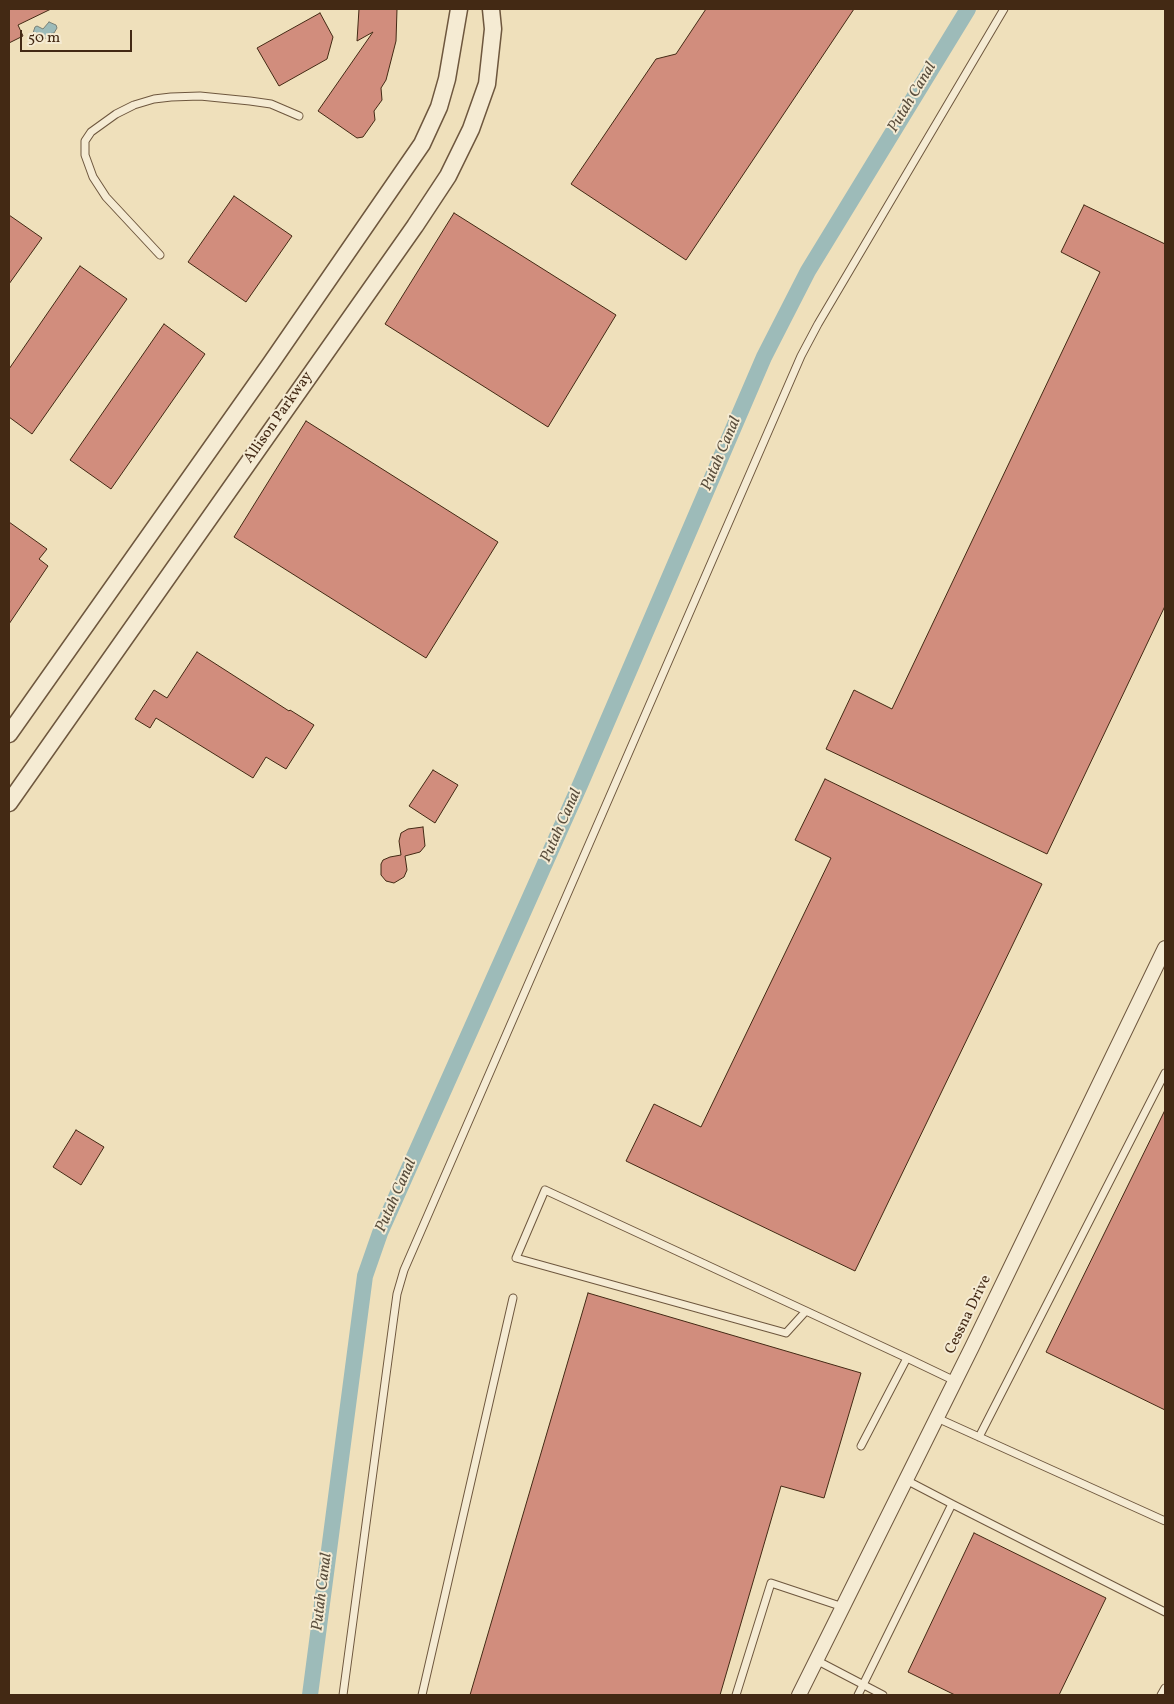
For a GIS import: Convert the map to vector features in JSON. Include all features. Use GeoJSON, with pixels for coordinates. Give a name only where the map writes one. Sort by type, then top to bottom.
{"type":"FeatureCollection","features":[{"type":"Feature","properties":{"kind":"street"},"geometry":{"type":"LineString","coordinates":[[9,734],[384,201],[422,144],[439,107],[447,80],[459,9]]}},
{"type":"Feature","properties":{"kind":"street","name":"Allison Parkway"},"geometry":{"type":"LineString","coordinates":[[9,803],[415,226],[448,176],[471,129],[486,84],[493,29],[491,9]]}},
{"type":"Feature","properties":{"kind":"street","name":"Cessna Drive"},"geometry":{"type":"LineString","coordinates":[[799,1695],[1162,967],[1165,948]]}},
{"type":"Feature","properties":{"kind":"lane"},"geometry":{"type":"LineString","coordinates":[[343,1695],[397,1294],[404,1270],[801,356],[1004,9]]}},
{"type":"Feature","properties":{"kind":"lane"},"geometry":{"type":"LineString","coordinates":[[160,255],[106,196],[93,177],[85,155],[85,141],[91,132],[116,114],[134,105],[154,99],[171,97],[200,96],[271,104],[299,116]]}},
{"type":"Feature","properties":{"kind":"lane"},"geometry":{"type":"LineString","coordinates":[[979,1438],[1165,1074]]}},
{"type":"Feature","properties":{"kind":"lane"},"geometry":{"type":"LineString","coordinates":[[806,1311],[786,1333],[516,1258],[545,1190],[806,1311],[907,1358],[955,1381]]}},
{"type":"Feature","properties":{"kind":"lane"},"geometry":{"type":"LineString","coordinates":[[422,1695],[513,1298]]}},
{"type":"Feature","properties":{"kind":"lane"},"geometry":{"type":"LineString","coordinates":[[861,1446],[907,1358]]}},
{"type":"Feature","properties":{"kind":"lane"},"geometry":{"type":"LineString","coordinates":[[936,1418],[1165,1521]]}},
{"type":"Feature","properties":{"kind":"lane"},"geometry":{"type":"LineString","coordinates":[[906,1480],[1165,1612]]}},
{"type":"Feature","properties":{"kind":"lane"},"geometry":{"type":"LineString","coordinates":[[858,1695],[952,1504]]}},
{"type":"Feature","properties":{"kind":"lane"},"geometry":{"type":"LineString","coordinates":[[736,1695],[771,1582],[843,1607]]}},
{"type":"Feature","properties":{"kind":"lane"},"geometry":{"type":"LineString","coordinates":[[816,1660],[883,1695]]}},
{"type":"Feature","properties":{"kind":"lane"},"geometry":{"type":"LineString","coordinates":[[1161,1695],[1165,1688]]}},
{"type":"Feature","properties":{"kind":"water"},"geometry":{"type":"Polygon","coordinates":[[[49,22],[56,25],[57,28],[54,33],[47,34],[45,39],[34,36],[35,27],[43,29],[49,22]]]}},
{"type":"Feature","properties":{"kind":"building"},"geometry":{"type":"Polygon","coordinates":[[[9,9],[51,9],[18,25],[23,36],[9,43],[9,9]]]}},
{"type":"Feature","properties":{"kind":"building"},"geometry":{"type":"Polygon","coordinates":[[[359,9],[397,9],[396,41],[386,80],[381,88],[382,100],[374,111],[375,120],[363,137],[357,138],[318,111],[373,32],[357,41],[359,9]]]}},
{"type":"Feature","properties":{"kind":"building"},"geometry":{"type":"Polygon","coordinates":[[[706,9],[854,9],[686,260],[571,184],[656,59],[676,54],[706,9]]]}},
{"type":"Feature","properties":{"kind":"building"},"geometry":{"type":"Polygon","coordinates":[[[320,13],[333,37],[327,59],[279,86],[257,48],[320,13]]]}},
{"type":"Feature","properties":{"kind":"building"},"geometry":{"type":"Polygon","coordinates":[[[234,196],[292,236],[246,302],[188,262],[234,196]]]}},
{"type":"Feature","properties":{"kind":"building"},"geometry":{"type":"Polygon","coordinates":[[[1084,205],[1165,244],[1165,606],[1047,854],[826,749],[854,690],[892,709],[1100,272],[1061,252],[1084,205]]]}},
{"type":"Feature","properties":{"kind":"building"},"geometry":{"type":"Polygon","coordinates":[[[454,213],[616,315],[548,427],[385,324],[454,213]]]}},
{"type":"Feature","properties":{"kind":"building"},"geometry":{"type":"Polygon","coordinates":[[[9,215],[42,238],[9,284],[9,215]]]}},
{"type":"Feature","properties":{"kind":"building"},"geometry":{"type":"Polygon","coordinates":[[[80,266],[127,299],[32,434],[9,417],[9,369],[80,266]]]}},
{"type":"Feature","properties":{"kind":"building"},"geometry":{"type":"Polygon","coordinates":[[[164,324],[205,354],[111,489],[70,460],[164,324]]]}},
{"type":"Feature","properties":{"kind":"building"},"geometry":{"type":"Polygon","coordinates":[[[306,421],[498,542],[426,658],[234,537],[306,421]]]}},
{"type":"Feature","properties":{"kind":"building"},"geometry":{"type":"Polygon","coordinates":[[[9,522],[47,549],[39,559],[48,566],[9,624],[9,522]]]}},
{"type":"Feature","properties":{"kind":"building"},"geometry":{"type":"Polygon","coordinates":[[[197,652],[314,725],[286,769],[266,757],[253,778],[156,718],[150,728],[135,719],[154,690],[167,698],[197,652]]]}},
{"type":"Feature","properties":{"kind":"building"},"geometry":{"type":"Polygon","coordinates":[[[433,770],[458,785],[435,823],[409,806],[433,770]]]}},
{"type":"Feature","properties":{"kind":"building"},"geometry":{"type":"Polygon","coordinates":[[[825,779],[1042,884],[855,1271],[626,1161],[654,1104],[701,1127],[831,858],[795,840],[825,779]]]}},
{"type":"Feature","properties":{"kind":"building"},"geometry":{"type":"Polygon","coordinates":[[[423,827],[425,846],[420,852],[405,856],[407,870],[404,877],[394,883],[386,881],[381,875],[381,864],[383,860],[401,855],[399,841],[401,833],[408,829],[423,827]]]}},
{"type":"Feature","properties":{"kind":"building"},"geometry":{"type":"Polygon","coordinates":[[[1165,1110],[1165,1410],[1046,1352],[1165,1110]]]}},
{"type":"Feature","properties":{"kind":"building"},"geometry":{"type":"Polygon","coordinates":[[[76,1130],[104,1147],[81,1185],[53,1167],[76,1130]]]}},
{"type":"Feature","properties":{"kind":"building"},"geometry":{"type":"Polygon","coordinates":[[[588,1293],[861,1373],[824,1498],[781,1486],[720,1695],[470,1695],[588,1293]]]}},
{"type":"Feature","properties":{"kind":"building"},"geometry":{"type":"Polygon","coordinates":[[[974,1533],[1106,1598],[1059,1695],[955,1695],[908,1672],[974,1533]]]}},
{"type":"Feature","properties":{"kind":"waterway","name":"Putah Canal"},"geometry":{"type":"LineString","coordinates":[[310,1695],[365,1276],[380,1233],[580,785],[764,357],[808,271],[968,9]]}}]}
